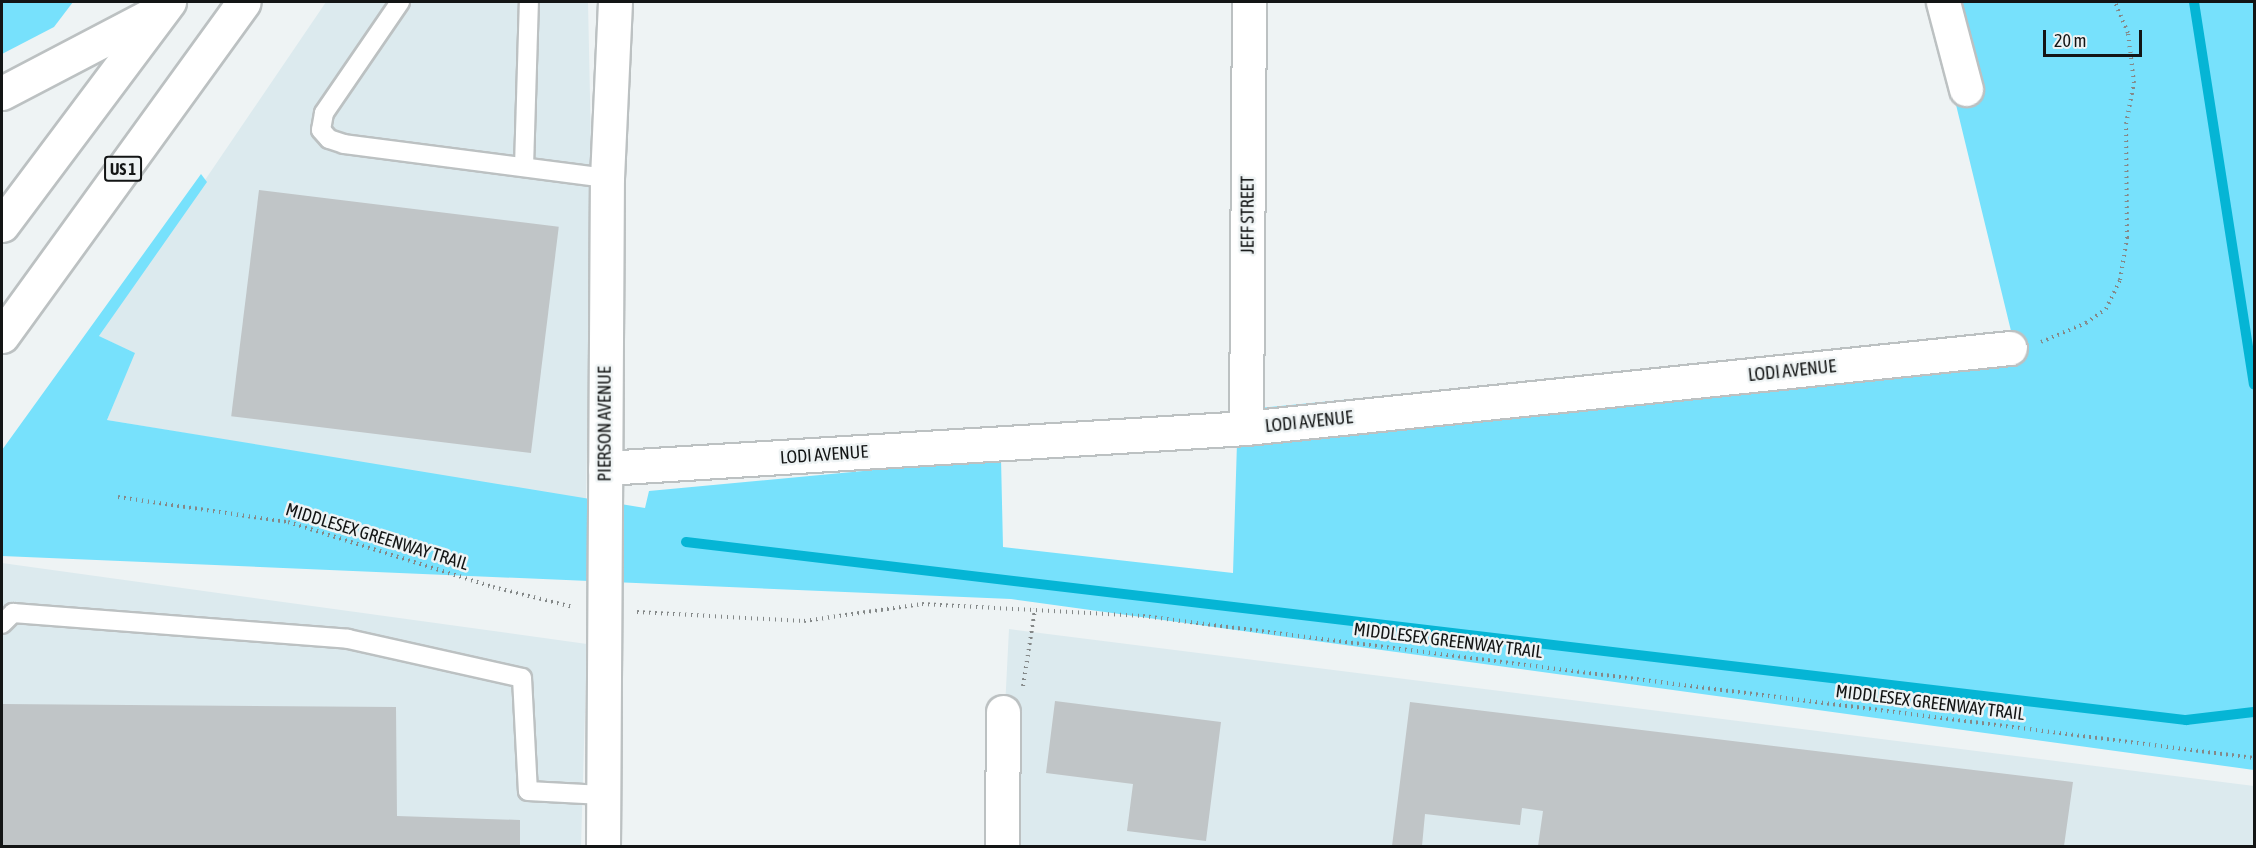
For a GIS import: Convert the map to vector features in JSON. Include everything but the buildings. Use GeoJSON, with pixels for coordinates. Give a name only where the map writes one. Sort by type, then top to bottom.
{"type":"FeatureCollection","features":[{"type":"Feature","properties":{"kind":"main road","name":"US 1"},"geometry":{"type":"LineString","coordinates":[[2,336],[244,2]]}},
{"type":"Feature","properties":{"kind":"main road","name":"PIERSON AVENUE"},"geometry":{"type":"LineString","coordinates":[[603,846],[607,178],[615,2]]}},
{"type":"Feature","properties":{"kind":"main road","name":"JEFF STREET"},"geometry":{"type":"LineString","coordinates":[[1246,428],[1249,2]]}},
{"type":"Feature","properties":{"kind":"main road"},"geometry":{"type":"LineString","coordinates":[[1943,2],[1966,89]]}},
{"type":"Feature","properties":{"kind":"main road"},"geometry":{"type":"LineString","coordinates":[[2,93],[167,5]]}},
{"type":"Feature","properties":{"kind":"main road"},"geometry":{"type":"LineString","coordinates":[[2,225],[167,5]]}},
{"type":"Feature","properties":{"kind":"main road","name":"LODI AVENUE"},"geometry":{"type":"LineString","coordinates":[[605,468],[1246,428],[2010,348]]}},
{"type":"Feature","properties":{"kind":"main road"},"geometry":{"type":"LineString","coordinates":[[1002,846],[1003,712]]}},
{"type":"Feature","properties":{"kind":"lane"},"geometry":{"type":"LineString","coordinates":[[400,2],[324,113],[321,130],[329,139],[344,144],[607,178]]}},
{"type":"Feature","properties":{"kind":"lane"},"geometry":{"type":"LineString","coordinates":[[524,167],[529,2]]}},
{"type":"Feature","properties":{"kind":"lane"},"geometry":{"type":"LineString","coordinates":[[2,624],[13,613],[348,639],[522,678],[528,791],[603,795]]}},
{"type":"Feature","properties":{"kind":"path"},"geometry":{"type":"LineString","coordinates":[[2010,348],[2052,340],[2086,323],[2106,309],[2120,280],[2127,238],[2126,124],[2134,83],[2128,33],[2115,2]]}},
{"type":"Feature","properties":{"kind":"path","name":"MIDDLESEX GREENWAY TRAIL"},"geometry":{"type":"LineString","coordinates":[[118,497],[288,522],[493,587],[580,608]]}},
{"type":"Feature","properties":{"kind":"path","name":"MIDDLESEX GREENWAY TRAIL"},"geometry":{"type":"LineString","coordinates":[[636,612],[804,621],[922,604],[1143,616],[2254,758]]}},
{"type":"Feature","properties":{"kind":"path"},"geometry":{"type":"LineString","coordinates":[[1003,712],[1020,703],[1035,609]]}},
{"type":"Feature","properties":{"kind":"shaded area"},"geometry":{"type":"Polygon","coordinates":[[[2,2],[73,2],[54,27],[2,54],[2,2]]]}},
{"type":"Feature","properties":{"kind":"shaded area"},"geometry":{"type":"Polygon","coordinates":[[[326,2],[588,2],[592,192],[586,500],[107,420],[134,353],[99,336],[326,2]]]}},
{"type":"Feature","properties":{"kind":"shaded area"},"geometry":{"type":"Polygon","coordinates":[[[1931,2],[2254,2],[2254,770],[1011,599],[2,556],[2,450],[201,174],[207,182],[99,336],[135,353],[107,420],[645,508],[649,491],[1001,458],[1003,547],[1233,573],[1238,410],[2012,335],[1931,2]]]}},
{"type":"Feature","properties":{"kind":"shaded area"},"geometry":{"type":"Polygon","coordinates":[[[2,563],[587,644],[581,846],[2,846],[2,563]]]}},
{"type":"Feature","properties":{"kind":"shaded area"},"geometry":{"type":"Polygon","coordinates":[[[1009,629],[2254,786],[2254,846],[998,846],[1009,629]]]}},
{"type":"Feature","properties":{"kind":"waterway"},"geometry":{"type":"LineString","coordinates":[[2194,2],[2254,384]]}},
{"type":"Feature","properties":{"kind":"waterway"},"geometry":{"type":"LineString","coordinates":[[686,542],[2186,720],[2254,712]]}}]}
